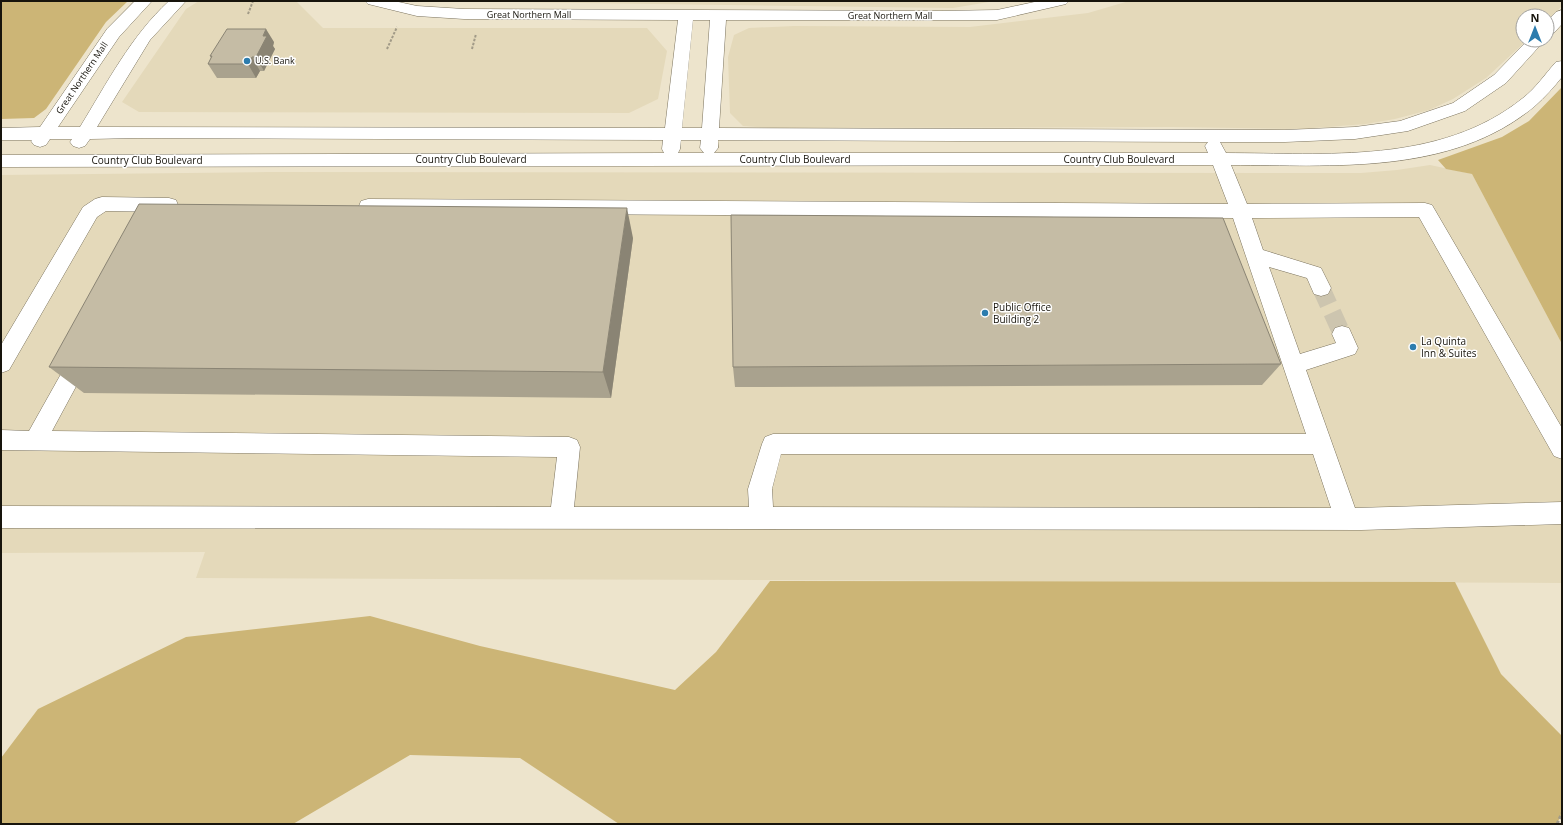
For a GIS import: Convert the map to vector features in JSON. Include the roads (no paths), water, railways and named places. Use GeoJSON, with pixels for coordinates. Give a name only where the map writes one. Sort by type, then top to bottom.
{"type":"FeatureCollection","features":[{"type":"Feature","properties":{"kind":"street","name":"Great Northern Mall"},"geometry":{"type":"LineString","coordinates":[[28,160],[113,33],[144,1]]}},
{"type":"Feature","properties":{"kind":"street"},"geometry":{"type":"LineString","coordinates":[[68,160],[149,31],[178,1]]}},
{"type":"Feature","properties":{"kind":"street","name":"Great Northern Mall"},"geometry":{"type":"LineString","coordinates":[[373,1],[418,11],[482,14],[594,8],[686,15],[979,16],[1008,13],[1061,1]]}},
{"type":"Feature","properties":{"kind":"street"},"geometry":{"type":"LineString","coordinates":[[671,159],[686,15]]}},
{"type":"Feature","properties":{"kind":"street"},"geometry":{"type":"LineString","coordinates":[[708,159],[718,15]]}},
{"type":"Feature","properties":{"kind":"street"},"geometry":{"type":"LineString","coordinates":[[1,134],[85,132],[1285,136],[1348,133],[1402,127],[1460,108],[1500,79],[1529,48]]}},
{"type":"Feature","properties":{"kind":"street","name":"Country Club Boulevard"},"geometry":{"type":"LineString","coordinates":[[1,161],[1322,159],[1389,156],[1456,141],[1496,125],[1530,102],[1562,66]]}},
{"type":"Feature","properties":{"kind":"street"},"geometry":{"type":"LineString","coordinates":[[1211,136],[1240,211],[1347,519]]}},
{"type":"Feature","properties":{"kind":"street"},"geometry":{"type":"LineString","coordinates":[[1,364],[90,212],[102,204],[186,205]]}},
{"type":"Feature","properties":{"kind":"street"},"geometry":{"type":"LineString","coordinates":[[151,225],[162,205]]}},
{"type":"Feature","properties":{"kind":"street"},"geometry":{"type":"LineString","coordinates":[[354,206],[1240,211],[1425,210],[1562,449]]}},
{"type":"Feature","properties":{"kind":"street"},"geometry":{"type":"LineString","coordinates":[[1255,255],[1314,273],[1321,288]]}},
{"type":"Feature","properties":{"kind":"street"},"geometry":{"type":"LineString","coordinates":[[1294,365],[1348,348],[1342,334]]}},
{"type":"Feature","properties":{"kind":"street"},"geometry":{"type":"LineString","coordinates":[[36,440],[92,336]]}},
{"type":"Feature","properties":{"kind":"street"},"geometry":{"type":"LineString","coordinates":[[1,440],[569,447],[561,518]]}},
{"type":"Feature","properties":{"kind":"street"},"geometry":{"type":"LineString","coordinates":[[762,519],[760,489],[773,444],[1321,444]]}},
{"type":"Feature","properties":{"kind":"street"},"geometry":{"type":"LineString","coordinates":[[1,517],[1347,519],[1562,513]]}},
{"type":"Feature","properties":{"kind":"tunnel"},"geometry":{"type":"LineString","coordinates":[[1321,288],[1342,334]]}},
{"type":"Feature","properties":{"kind":"place","name":"U.S. Bank"},"geometry":{"type":"Point","coordinates":[247,61]}},
{"type":"Feature","properties":{"kind":"place","name":"Public Office Building 2"},"geometry":{"type":"Point","coordinates":[985,313]}},
{"type":"Feature","properties":{"kind":"place","name":"La Quinta Inn & Suites"},"geometry":{"type":"Point","coordinates":[1413,347]}}]}
